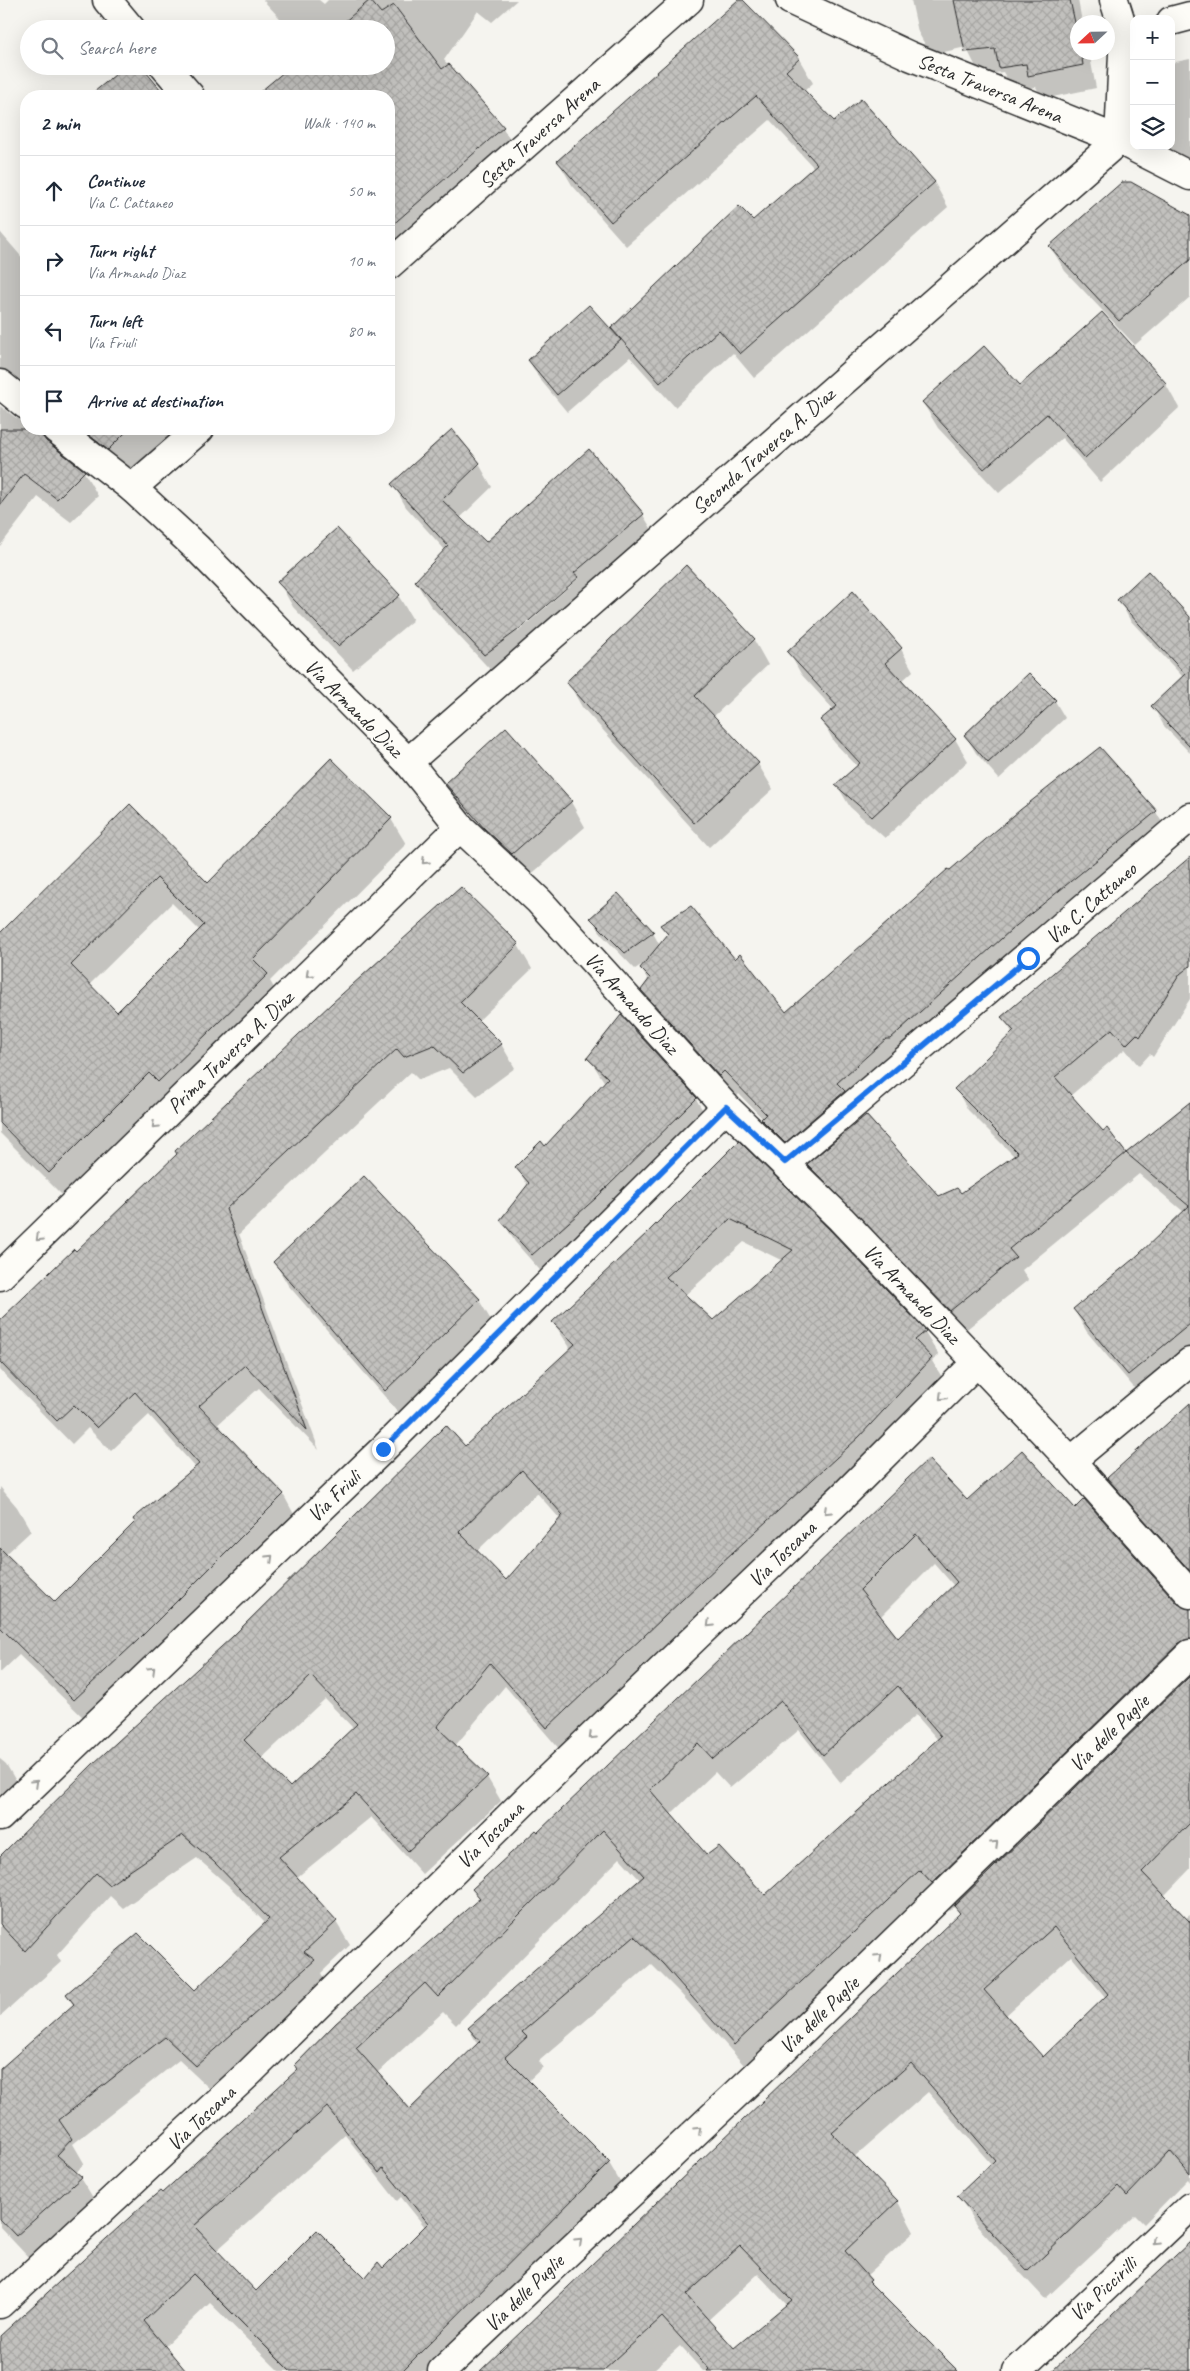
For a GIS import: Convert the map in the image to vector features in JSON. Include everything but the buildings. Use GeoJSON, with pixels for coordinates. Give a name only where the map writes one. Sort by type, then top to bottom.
{"type":"FeatureCollection","features":[{"type":"Feature","properties":{"kind":"street"},"geometry":{"type":"LineString","coordinates":[[106,0],[124,20]]}},
{"type":"Feature","properties":{"kind":"street","name":"Sesta Traversa Arena"},"geometry":{"type":"LineString","coordinates":[[395,260],[689,0]]}},
{"type":"Feature","properties":{"kind":"street","name":"Sesta Traversa Arena"},"geometry":{"type":"LineString","coordinates":[[790,0],[910,56],[1119,140],[1190,176]]}},
{"type":"Feature","properties":{"kind":"street"},"geometry":{"type":"LineString","coordinates":[[1114,0],[1129,31],[1119,140]]}},
{"type":"Feature","properties":{"kind":"street"},"geometry":{"type":"LineString","coordinates":[[1175,20],[1190,16]]}},
{"type":"Feature","properties":{"kind":"street"},"geometry":{"type":"LineString","coordinates":[[172,75],[185,90]]}},
{"type":"Feature","properties":{"kind":"street","name":"Seconda Traversa A. Diaz"},"geometry":{"type":"LineString","coordinates":[[408,762],[1119,140]]}},
{"type":"Feature","properties":{"kind":"street"},"geometry":{"type":"LineString","coordinates":[[0,384],[20,400]]}},
{"type":"Feature","properties":{"kind":"street","name":"Via Armando Diaz"},"geometry":{"type":"LineString","coordinates":[[64,435],[132,488],[197,548],[408,762],[460,827],[539,901],[726,1107],[785,1162],[977,1362],[1071,1461],[1190,1594]]}},
{"type":"Feature","properties":{"kind":"street"},"geometry":{"type":"LineString","coordinates":[[132,488],[193,435]]}},
{"type":"Feature","properties":{"kind":"street","name":"Via C. Cattaneo"},"geometry":{"type":"LineString","coordinates":[[785,1162],[1190,818]]}},
{"type":"Feature","properties":{"kind":"street","name":"Prima Traversa A. Diaz"},"geometry":{"type":"LineString","coordinates":[[0,1276],[460,827]]}},
{"type":"Feature","properties":{"kind":"street","name":"Via Friuli"},"geometry":{"type":"LineString","coordinates":[[0,1817],[383,1449],[726,1107]]}},
{"type":"Feature","properties":{"kind":"street","name":"Via Toscana"},"geometry":{"type":"LineString","coordinates":[[0,2304],[249,2073],[540,1787],[844,1495],[977,1362]]}},
{"type":"Feature","properties":{"kind":"street"},"geometry":{"type":"LineString","coordinates":[[1071,1461],[1190,1362]]}},
{"type":"Feature","properties":{"kind":"street","name":"Via delle Puglie"},"geometry":{"type":"LineString","coordinates":[[442,2371],[766,2066],[1190,1654]]}},
{"type":"Feature","properties":{"kind":"street","name":"Via Piccirilli"},"geometry":{"type":"LineString","coordinates":[[1017,2371],[1190,2207]]}},
{"type":"Feature","properties":{"kind":"route"},"geometry":{"type":"LineString","coordinates":[[383,1449],[726,1107],[785,1162],[1028,958]]}}]}
